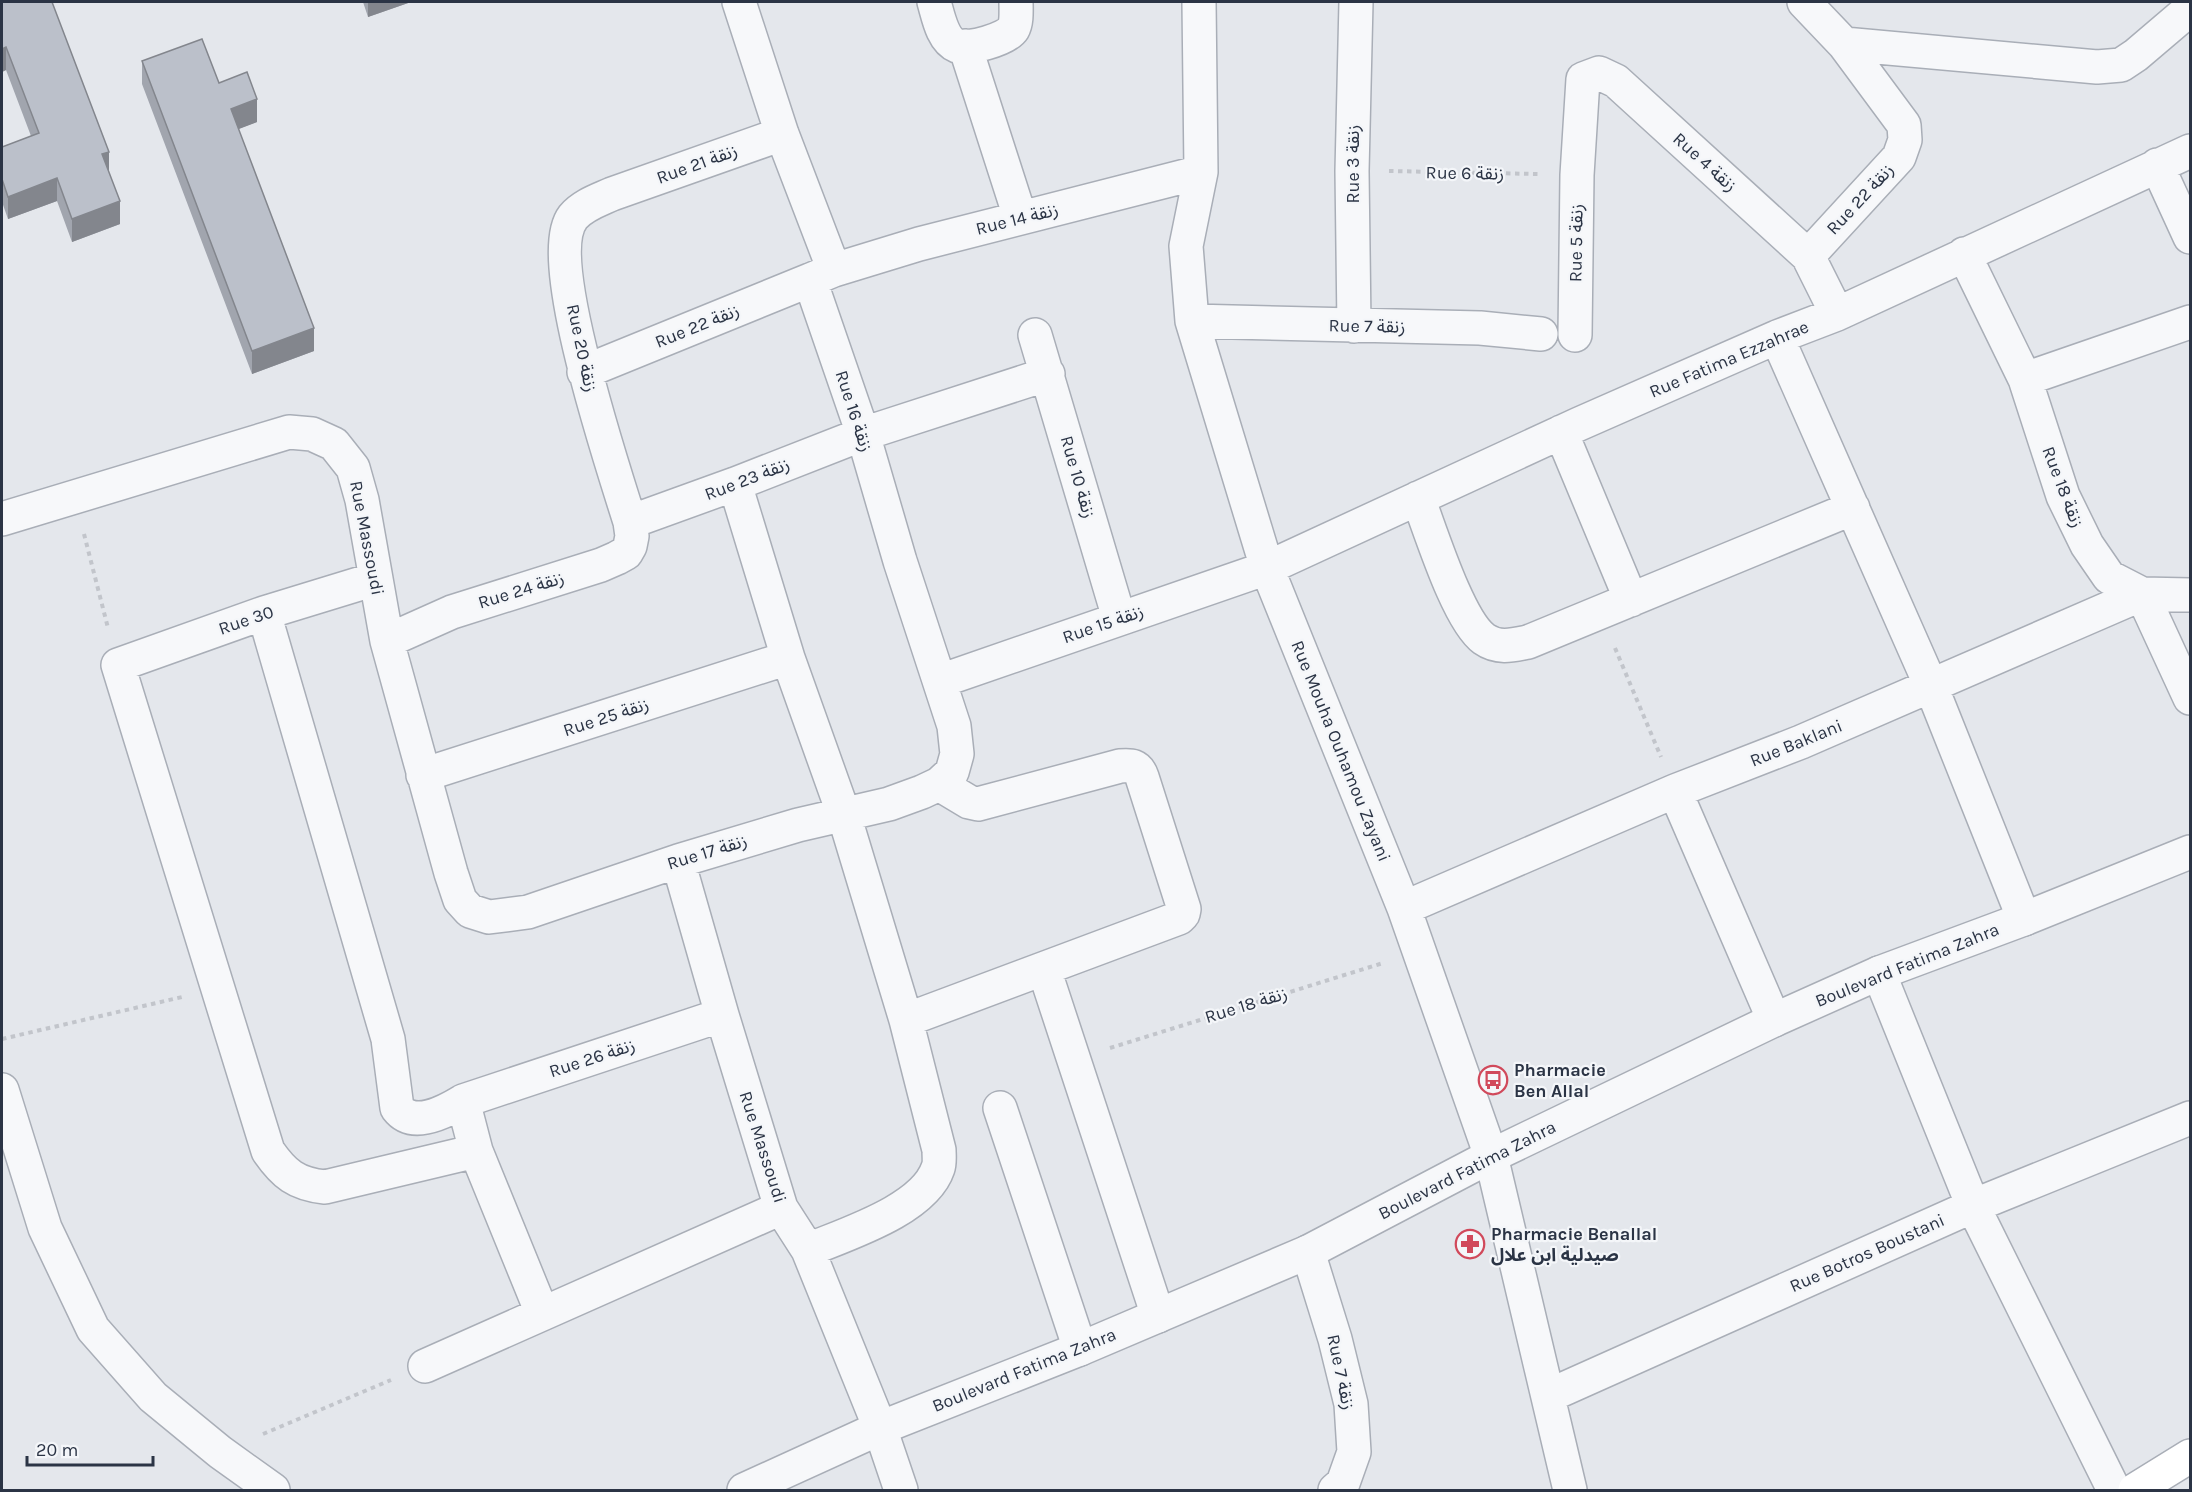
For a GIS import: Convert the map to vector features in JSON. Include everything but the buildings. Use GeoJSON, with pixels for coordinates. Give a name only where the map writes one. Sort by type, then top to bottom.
{"type":"FeatureCollection","features":[{"type":"Feature","properties":{"kind":"main road"},"geometry":{"type":"LineString","coordinates":[[2135,1491],[2190,1456]]}},
{"type":"Feature","properties":{"kind":"street","name":"Rue 16 زنقة"},"geometry":{"type":"LineString","coordinates":[[739,2],[782,134],[822,275],[863,434],[900,561],[954,726],[957,754],[952,772],[939,784]]}},
{"type":"Feature","properties":{"kind":"street"},"geometry":{"type":"LineString","coordinates":[[934,2],[942,28],[948,39],[956,46],[1002,38],[1014,16]]}},
{"type":"Feature","properties":{"kind":"street","name":"Rue Mouha Ouhamou Zayani"},"geometry":{"type":"LineString","coordinates":[[1199,2],[1201,172],[1186,246],[1192,321],[1267,568],[1404,908],[1491,1156],[1570,1491]]}},
{"type":"Feature","properties":{"kind":"street","name":"Rue 3 زنقة"},"geometry":{"type":"LineString","coordinates":[[1354,326],[1352,171],[1356,2]]}},
{"type":"Feature","properties":{"kind":"street","name":"Rue 22 زنقة"},"geometry":{"type":"LineString","coordinates":[[1804,2],[1844,44],[1904,125],[1905,140],[1899,157],[1808,256]]}},
{"type":"Feature","properties":{"kind":"street"},"geometry":{"type":"LineString","coordinates":[[1844,44],[2097,67],[2121,64],[2136,55],[2190,9]]}},
{"type":"Feature","properties":{"kind":"street"},"geometry":{"type":"LineString","coordinates":[[965,46],[1020,217]]}},
{"type":"Feature","properties":{"kind":"street","name":"Rue 4 زنقة"},"geometry":{"type":"LineString","coordinates":[[1599,73],[1616,81],[1808,256]]}},
{"type":"Feature","properties":{"kind":"street","name":"Rue 5 زنقة"},"geometry":{"type":"LineString","coordinates":[[1575,335],[1578,175],[1583,79],[1599,73]]}},
{"type":"Feature","properties":{"kind":"street","name":"Rue 21 زنقة"},"geometry":{"type":"LineString","coordinates":[[612,194],[782,134]]}},
{"type":"Feature","properties":{"kind":"street","name":"Rue Fatima Ezzahrae"},"geometry":{"type":"LineString","coordinates":[[1267,568],[1562,432],[1777,337],[1837,314],[2190,151]]}},
{"type":"Feature","properties":{"kind":"street"},"geometry":{"type":"LineString","coordinates":[[2157,165],[2190,237]]}},
{"type":"Feature","properties":{"kind":"street","name":"Rue 14 زنقة"},"geometry":{"type":"LineString","coordinates":[[822,275],[919,244],[1201,172]]}},
{"type":"Feature","properties":{"kind":"street","name":"Rue 20 زنقة"},"geometry":{"type":"LineString","coordinates":[[612,194],[585,206],[573,218],[565,236],[569,284],[584,372],[630,522]]}},
{"type":"Feature","properties":{"kind":"street","name":"Rue 18 زنقة"},"geometry":{"type":"LineString","coordinates":[[1964,254],[2025,379],[2063,496],[2087,545],[2109,577],[2142,594]]}},
{"type":"Feature","properties":{"kind":"street"},"geometry":{"type":"LineString","coordinates":[[1808,256],[1837,314]]}},
{"type":"Feature","properties":{"kind":"street","name":"Rue 22 زنقة"},"geometry":{"type":"LineString","coordinates":[[584,372],[822,275]]}},
{"type":"Feature","properties":{"kind":"street","name":"Rue 7 زنقة"},"geometry":{"type":"LineString","coordinates":[[1192,321],[1480,328],[1541,334]]}},
{"type":"Feature","properties":{"kind":"street"},"geometry":{"type":"LineString","coordinates":[[2025,379],[2190,322]]}},
{"type":"Feature","properties":{"kind":"street","name":"Rue 10 زنقة"},"geometry":{"type":"LineString","coordinates":[[1035,335],[1119,618]]}},
{"type":"Feature","properties":{"kind":"street"},"geometry":{"type":"LineString","coordinates":[[1777,337],[1931,687],[2024,919]]}},
{"type":"Feature","properties":{"kind":"street","name":"Rue 23 زنقة"},"geometry":{"type":"LineString","coordinates":[[630,522],[863,434],[1048,374]]}},
{"type":"Feature","properties":{"kind":"street","name":"Rue Massoudi"},"geometry":{"type":"LineString","coordinates":[[2,519],[289,432],[312,434],[334,444],[353,468],[362,500],[387,641],[460,900],[470,911],[489,918],[528,912]]}},
{"type":"Feature","properties":{"kind":"street"},"geometry":{"type":"LineString","coordinates":[[1562,432],[1631,600]]}},
{"type":"Feature","properties":{"kind":"street"},"geometry":{"type":"LineString","coordinates":[[735,484],[788,658],[844,815],[906,1020],[939,1150],[938,1168],[918,1197],[893,1214],[808,1250]]}},
{"type":"Feature","properties":{"kind":"street"},"geometry":{"type":"LineString","coordinates":[[1418,498],[1463,614],[1485,640],[1504,646],[1528,642],[1853,508]]}},
{"type":"Feature","properties":{"kind":"street","name":"Rue 24 زنقة"},"geometry":{"type":"LineString","coordinates":[[387,641],[452,612],[617,558],[626,553],[630,546],[632,536],[630,522]]}},
{"type":"Feature","properties":{"kind":"street","name":"Rue 15 زنقة"},"geometry":{"type":"LineString","coordinates":[[940,681],[1267,568]]}},
{"type":"Feature","properties":{"kind":"street","name":"Rue 30"},"geometry":{"type":"LineString","coordinates":[[118,664],[264,613],[375,579]]}},
{"type":"Feature","properties":{"kind":"street"},"geometry":{"type":"LineString","coordinates":[[2142,594],[2190,698]]}},
{"type":"Feature","properties":{"kind":"street","name":"Rue Baklani"},"geometry":{"type":"LineString","coordinates":[[1404,908],[1675,791],[1801,742],[1931,687],[2142,594],[2190,595]]}},
{"type":"Feature","properties":{"kind":"street","name":"Rue 26 زنقة"},"geometry":{"type":"LineString","coordinates":[[264,613],[388,1039],[397,1108],[402,1115],[412,1118],[437,1114],[463,1101],[722,1015]]}},
{"type":"Feature","properties":{"kind":"street","name":"Rue 25 زنقة"},"geometry":{"type":"LineString","coordinates":[[423,775],[788,658]]}},
{"type":"Feature","properties":{"kind":"street"},"geometry":{"type":"LineString","coordinates":[[118,664],[268,1151],[277,1165],[291,1178],[325,1187],[476,1151]]}},
{"type":"Feature","properties":{"kind":"street"},"geometry":{"type":"LineString","coordinates":[[906,1020],[1179,918],[1184,909],[1139,770],[1135,766],[1120,766],[985,803],[969,802],[939,784]]}},
{"type":"Feature","properties":{"kind":"street","name":"Rue 17 زنقة"},"geometry":{"type":"LineString","coordinates":[[528,912],[678,861],[798,825],[889,804],[939,784]]}},
{"type":"Feature","properties":{"kind":"street"},"geometry":{"type":"LineString","coordinates":[[1675,791],[1774,1020]]}},
{"type":"Feature","properties":{"kind":"street","name":"Boulevard Fatima Zahra"},"geometry":{"type":"LineString","coordinates":[[744,1491],[880,1428],[1080,1349],[1308,1252],[1491,1156],[1774,1020],[1879,973],[2024,919],[2190,852]]}},
{"type":"Feature","properties":{"kind":"street","name":"Rue Massoudi"},"geometry":{"type":"LineString","coordinates":[[678,861],[781,1208],[808,1250],[880,1428],[902,1491]]}},
{"type":"Feature","properties":{"kind":"street"},"geometry":{"type":"LineString","coordinates":[[1044,969],[1158,1316]]}},
{"type":"Feature","properties":{"kind":"street"},"geometry":{"type":"LineString","coordinates":[[1879,973],[1973,1206],[2114,1491]]}},
{"type":"Feature","properties":{"kind":"street"},"geometry":{"type":"LineString","coordinates":[[2,1090],[8,1136],[45,1228],[93,1329],[153,1397],[220,1452],[273,1491]]}},
{"type":"Feature","properties":{"kind":"street"},"geometry":{"type":"LineString","coordinates":[[463,1101],[476,1151],[542,1313]]}},
{"type":"Feature","properties":{"kind":"street"},"geometry":{"type":"LineString","coordinates":[[1000,1108],[1080,1349]]}},
{"type":"Feature","properties":{"kind":"street","name":"Rue Botros Boustani"},"geometry":{"type":"LineString","coordinates":[[1548,1396],[1973,1206],[2190,1118]]}},
{"type":"Feature","properties":{"kind":"street"},"geometry":{"type":"LineString","coordinates":[[425,1366],[781,1208]]}},
{"type":"Feature","properties":{"kind":"street","name":"Rue 7 زنقة"},"geometry":{"type":"LineString","coordinates":[[1308,1252],[1335,1339],[1351,1404],[1354,1452],[1343,1483],[1335,1491]]}},
{"type":"Feature","properties":{"kind":"path","name":"Rue 6 زنقة"},"geometry":{"type":"LineString","coordinates":[[1352,171],[1578,175]]}},
{"type":"Feature","properties":{"kind":"path"},"geometry":{"type":"LineString","coordinates":[[74,498],[118,664]]}},
{"type":"Feature","properties":{"kind":"path"},"geometry":{"type":"LineString","coordinates":[[1600,612],[1675,791]]}},
{"type":"Feature","properties":{"kind":"path","name":"Rue 18 زنقة"},"geometry":{"type":"LineString","coordinates":[[1073,1059],[1418,952]]}},
{"type":"Feature","properties":{"kind":"path"},"geometry":{"type":"LineString","coordinates":[[2,1039],[218,989]]}},
{"type":"Feature","properties":{"kind":"path"},"geometry":{"type":"LineString","coordinates":[[220,1452],[425,1366]]}},
{"type":"Feature","properties":{"kind":"place","name":"Pharmacie Ben Allal"},"geometry":{"type":"Point","coordinates":[1493,1080]}},
{"type":"Feature","properties":{"kind":"place","name":"Pharmacie Benallal صيدلية ابن علال"},"geometry":{"type":"Point","coordinates":[1470,1244]}}]}
